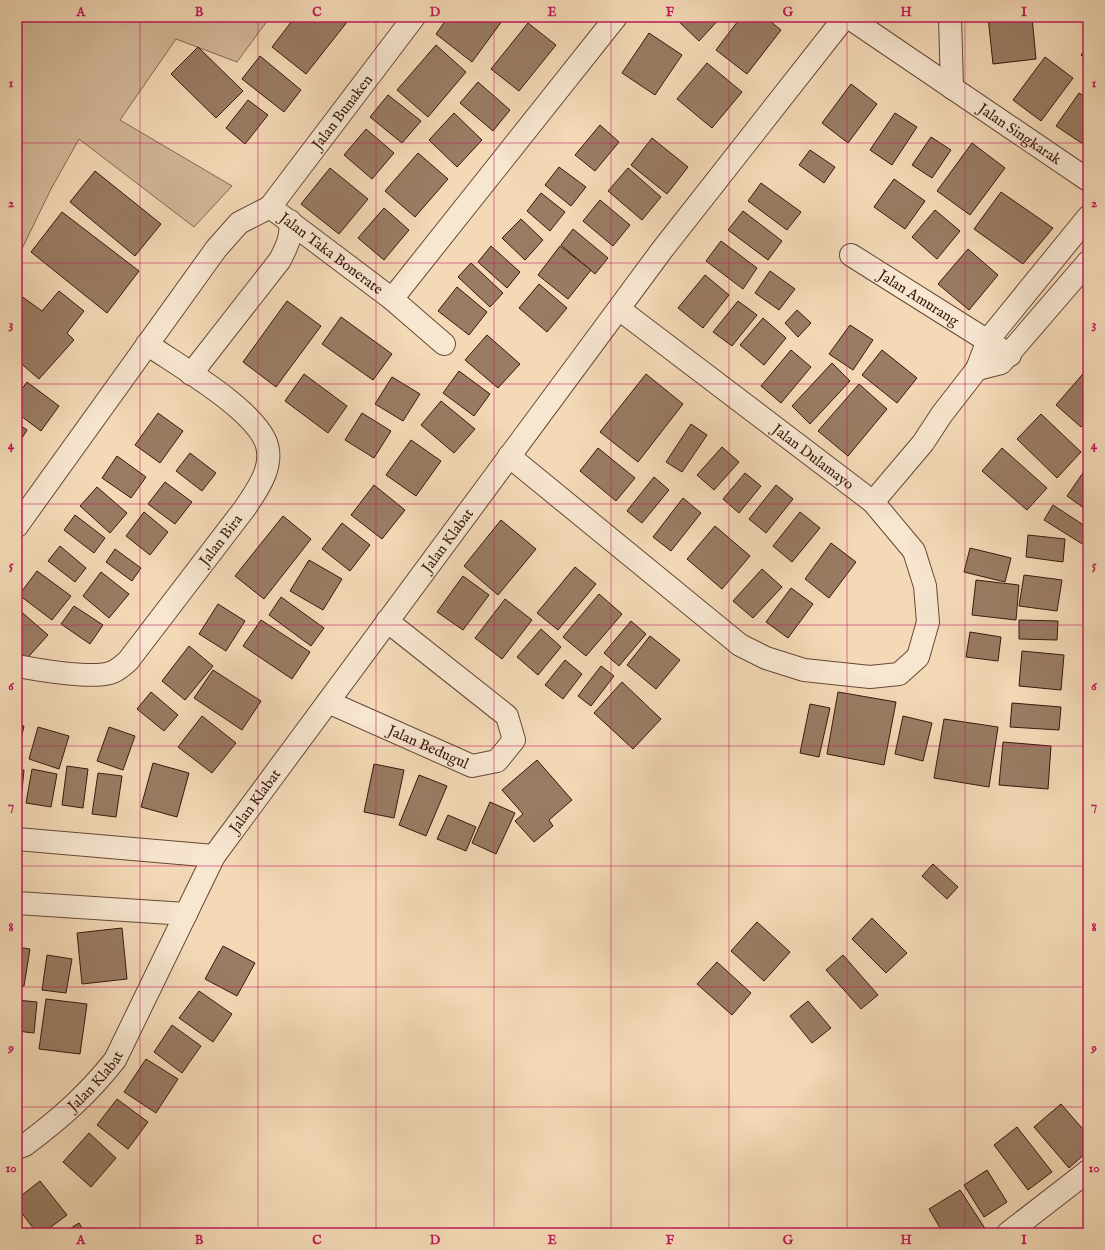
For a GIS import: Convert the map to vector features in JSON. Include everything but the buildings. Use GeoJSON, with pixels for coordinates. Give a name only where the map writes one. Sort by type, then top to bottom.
{"type":"FeatureCollection","features":[{"type":"Feature","properties":{"kind":"street","name":"Jalan Bunaken"},"geometry":{"type":"LineString","coordinates":[[270,207],[414,17]]}},
{"type":"Feature","properties":{"kind":"street"},"geometry":{"type":"LineString","coordinates":[[444,344],[392,299],[616,17]]}},
{"type":"Feature","properties":{"kind":"street","name":"Jalan Klabat"},"geometry":{"type":"LineString","coordinates":[[17,1148],[25,1145],[74,1107],[95,1085],[114,1060],[214,856],[662,250],[845,17]]}},
{"type":"Feature","properties":{"kind":"street","name":"Jalan Singkarak"},"geometry":{"type":"LineString","coordinates":[[848,17],[1088,180]]}},
{"type":"Feature","properties":{"kind":"street"},"geometry":{"type":"LineString","coordinates":[[950,17],[952,88]]}},
{"type":"Feature","properties":{"kind":"street","name":"Jalan Taka Bonerate"},"geometry":{"type":"LineString","coordinates":[[270,207],[392,299]]}},
{"type":"Feature","properties":{"kind":"street"},"geometry":{"type":"LineString","coordinates":[[17,526],[199,271],[235,227],[250,216],[270,207]]}},
{"type":"Feature","properties":{"kind":"street"},"geometry":{"type":"LineString","coordinates":[[873,502],[923,443],[942,414],[977,370],[988,340],[1088,217]]}},
{"type":"Feature","properties":{"kind":"street"},"geometry":{"type":"LineString","coordinates":[[191,374],[280,260],[289,243],[291,232],[290,221]]}},
{"type":"Feature","properties":{"kind":"street","name":"Jalan Amurang"},"geometry":{"type":"LineString","coordinates":[[851,255],[1010,355]]}},
{"type":"Feature","properties":{"kind":"street"},"geometry":{"type":"LineString","coordinates":[[977,370],[996,366],[1010,355],[1088,262]]}},
{"type":"Feature","properties":{"kind":"street","name":"Jalan Dulamayo"},"geometry":{"type":"LineString","coordinates":[[509,456],[740,645],[766,658],[804,670],[870,677],[900,674],[918,657],[928,622],[925,586],[914,551],[873,502],[619,309]]}},
{"type":"Feature","properties":{"kind":"street","name":"Jalan Bira"},"geometry":{"type":"LineString","coordinates":[[17,666],[82,674],[109,673],[119,669],[128,661],[258,489],[267,463],[265,441],[254,423],[217,390],[147,344]]}},
{"type":"Feature","properties":{"kind":"street","name":"Jalan Bedugul"},"geometry":{"type":"LineString","coordinates":[[328,702],[472,766],[497,761],[514,740],[507,716],[387,621]]}},
{"type":"Feature","properties":{"kind":"street"},"geometry":{"type":"LineString","coordinates":[[17,840],[214,856]]}},
{"type":"Feature","properties":{"kind":"street"},"geometry":{"type":"LineString","coordinates":[[17,903],[186,914]]}},
{"type":"Feature","properties":{"kind":"street"},"geometry":{"type":"LineString","coordinates":[[1008,1233],[1088,1171]]}},
{"type":"Feature","properties":{"kind":"shaded area"},"geometry":{"type":"Polygon","coordinates":[[[17,17],[270,17],[237,62],[176,39],[120,120],[232,186],[194,227],[79,139],[51,189],[17,259],[17,17]]]}}]}
